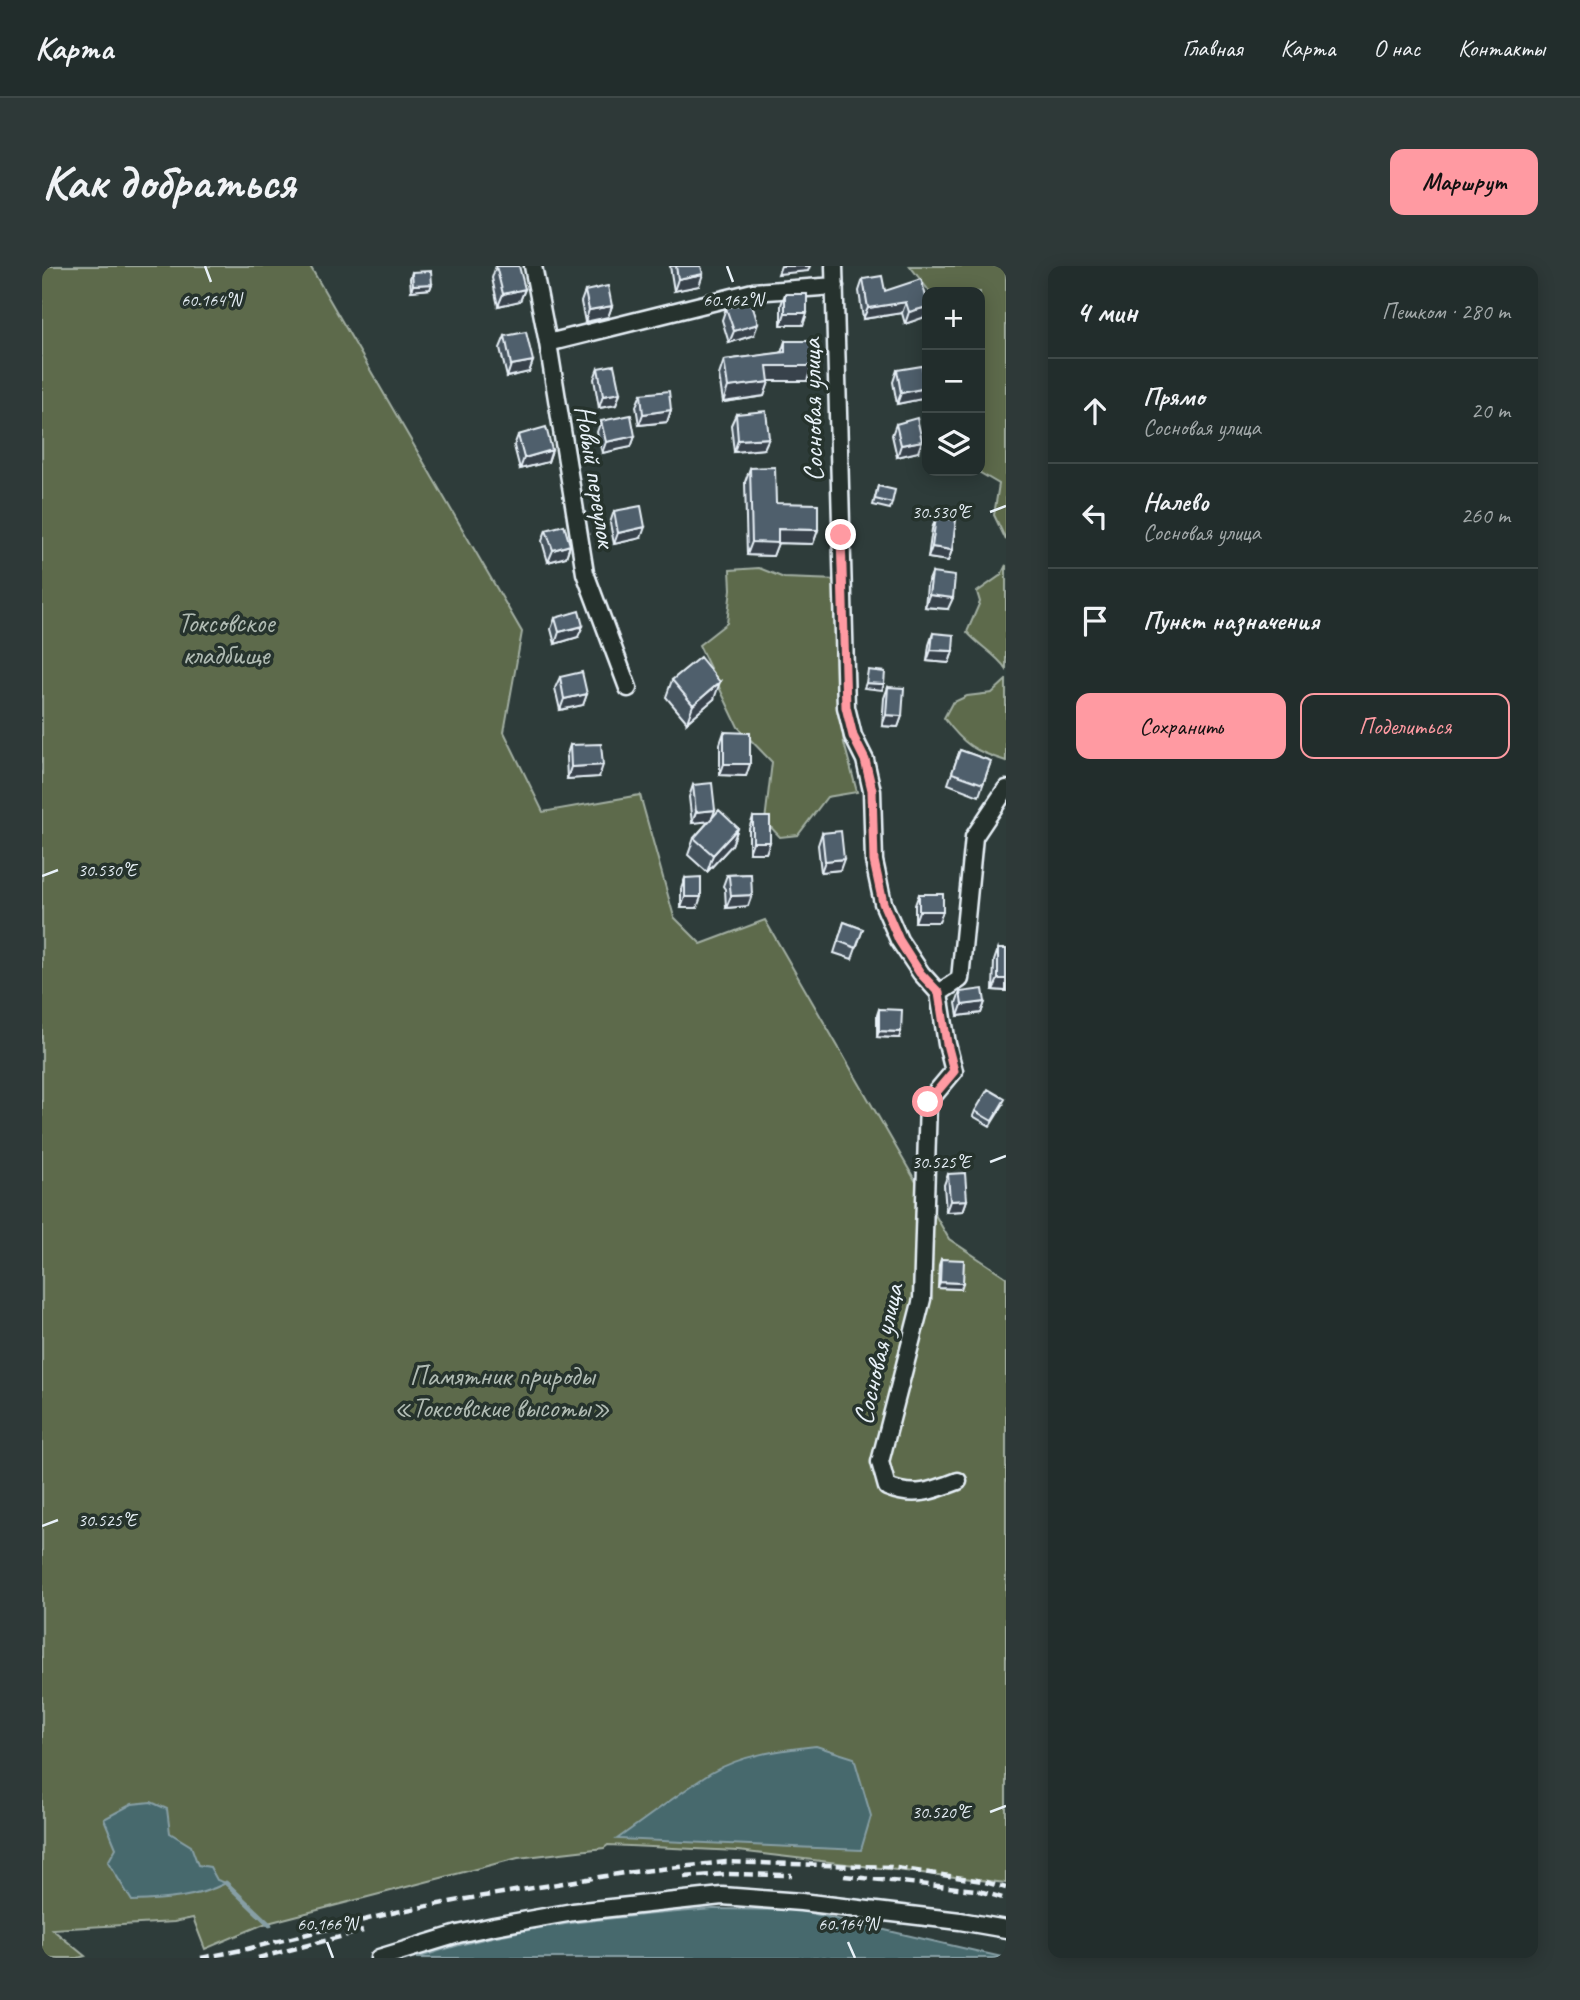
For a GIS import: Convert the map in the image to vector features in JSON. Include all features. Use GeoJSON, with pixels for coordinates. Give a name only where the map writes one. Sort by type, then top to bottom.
{"type":"FeatureCollection","features":[{"type":"Feature","properties":{"kind":"street","name":"Новый переулок"},"geometry":{"type":"LineString","coordinates":[[533,266],[585,573],[628,688]]}},
{"type":"Feature","properties":{"kind":"street","name":"Сосновая улица"},"geometry":{"type":"LineString","coordinates":[[834,266],[846,707],[853,736],[865,760],[872,790],[874,861],[883,903],[899,940],[920,973],[939,993],[954,1071],[928,1102],[922,1299],[880,1462],[887,1487],[902,1493],[930,1492],[958,1481]]}},
{"type":"Feature","properties":{"kind":"street"},"geometry":{"type":"LineString","coordinates":[[548,343],[753,292],[835,286]]}},
{"type":"Feature","properties":{"kind":"street"},"geometry":{"type":"LineString","coordinates":[[939,993],[960,979],[974,837],[1006,789]]}},
{"type":"Feature","properties":{"kind":"street"},"geometry":{"type":"LineString","coordinates":[[379,1958],[494,1926],[573,1912],[722,1896],[801,1902],[1006,1929]]}},
{"type":"Feature","properties":{"kind":"green space","name":"Памятник природы «Токсовские высоты»"},"geometry":{"type":"Polygon","coordinates":[[[42,266],[310,266],[522,632],[504,732],[543,812],[640,795],[674,917],[701,944],[765,920],[949,1239],[1006,1277],[1006,1883],[738,1851],[608,1845],[604,1848],[518,1858],[264,1924],[205,1949],[193,1918],[174,1922],[52,1929],[85,1956],[42,1958],[42,266]]]}},
{"type":"Feature","properties":{"kind":"green space"},"geometry":{"type":"Polygon","coordinates":[[[910,266],[1006,266],[1006,540],[994,515],[999,484],[985,476],[985,287],[926,287],[910,266]]]}},
{"type":"Feature","properties":{"kind":"green space"},"geometry":{"type":"Polygon","coordinates":[[[1006,565],[1006,669],[967,632],[980,602],[977,592],[1001,575],[1006,565]]]}},
{"type":"Feature","properties":{"kind":"green space"},"geometry":{"type":"Polygon","coordinates":[[[759,568],[784,578],[838,580],[838,703],[844,743],[857,792],[827,797],[798,835],[780,837],[765,821],[772,762],[738,727],[699,645],[727,623],[730,570],[759,568]]]}},
{"type":"Feature","properties":{"kind":"green space"},"geometry":{"type":"Polygon","coordinates":[[[1006,680],[1006,761],[970,746],[944,718],[952,703],[967,696],[992,693],[1006,680]]]}},
{"type":"Feature","properties":{"kind":"water"},"geometry":{"type":"Polygon","coordinates":[[[816,1746],[854,1758],[871,1816],[861,1850],[617,1839],[723,1767],[762,1754],[816,1746]]]}},
{"type":"Feature","properties":{"kind":"water"},"geometry":{"type":"Polygon","coordinates":[[[151,1802],[167,1809],[170,1833],[191,1846],[198,1865],[210,1867],[217,1880],[226,1883],[180,1897],[132,1901],[108,1862],[116,1848],[104,1819],[132,1804],[151,1802]]]}},
{"type":"Feature","properties":{"kind":"water"},"geometry":{"type":"Polygon","coordinates":[[[714,1909],[798,1910],[1006,1958],[417,1958],[527,1930],[601,1919],[714,1909]]]}},
{"type":"Feature","properties":{"kind":"building"},"geometry":{"type":"Polygon","coordinates":[[[496,266],[519,266],[525,289],[503,294],[496,266]]]}},
{"type":"Feature","properties":{"kind":"building"},"geometry":{"type":"Polygon","coordinates":[[[676,266],[701,266],[703,274],[678,279],[676,266]]]}},
{"type":"Feature","properties":{"kind":"building"},"geometry":{"type":"Polygon","coordinates":[[[431,271],[432,284],[413,285],[412,272],[431,271]]]}},
{"type":"Feature","properties":{"kind":"building"},"geometry":{"type":"Polygon","coordinates":[[[882,276],[885,291],[921,279],[922,308],[909,312],[906,302],[868,308],[863,279],[882,276]]]}},
{"type":"Feature","properties":{"kind":"building"},"geometry":{"type":"Polygon","coordinates":[[[608,286],[612,306],[589,310],[585,291],[608,286]]]}},
{"type":"Feature","properties":{"kind":"building"},"geometry":{"type":"Polygon","coordinates":[[[785,294],[807,294],[807,313],[785,313],[785,294]]]}},
{"type":"Feature","properties":{"kind":"building"},"geometry":{"type":"Polygon","coordinates":[[[751,301],[758,324],[734,331],[726,308],[751,301]]]}},
{"type":"Feature","properties":{"kind":"building"},"geometry":{"type":"Polygon","coordinates":[[[526,332],[533,361],[511,365],[505,336],[526,332]]]}},
{"type":"Feature","properties":{"kind":"building"},"geometry":{"type":"Polygon","coordinates":[[[785,341],[813,341],[812,366],[767,366],[769,382],[728,387],[724,360],[785,352],[785,341]]]}},
{"type":"Feature","properties":{"kind":"building"},"geometry":{"type":"Polygon","coordinates":[[[614,365],[620,393],[603,396],[598,368],[614,365]]]}},
{"type":"Feature","properties":{"kind":"building"},"geometry":{"type":"Polygon","coordinates":[[[922,366],[922,389],[901,393],[897,370],[922,366]]]}},
{"type":"Feature","properties":{"kind":"building"},"geometry":{"type":"Polygon","coordinates":[[[669,391],[671,410],[643,414],[641,394],[669,391]]]}},
{"type":"Feature","properties":{"kind":"building"},"geometry":{"type":"Polygon","coordinates":[[[766,411],[769,438],[738,440],[736,414],[766,411]]]}},
{"type":"Feature","properties":{"kind":"building"},"geometry":{"type":"Polygon","coordinates":[[[631,415],[635,436],[606,442],[601,421],[631,415]]]}},
{"type":"Feature","properties":{"kind":"building"},"geometry":{"type":"Polygon","coordinates":[[[917,418],[922,441],[901,445],[896,424],[917,418]]]}},
{"type":"Feature","properties":{"kind":"building"},"geometry":{"type":"Polygon","coordinates":[[[546,427],[552,450],[524,458],[518,435],[546,427]]]}},
{"type":"Feature","properties":{"kind":"building"},"geometry":{"type":"Polygon","coordinates":[[[775,467],[776,503],[818,504],[818,530],[778,529],[778,543],[752,542],[750,468],[775,467]]]}},
{"type":"Feature","properties":{"kind":"building"},"geometry":{"type":"Polygon","coordinates":[[[878,486],[895,490],[892,503],[875,499],[878,486]]]}},
{"type":"Feature","properties":{"kind":"building"},"geometry":{"type":"Polygon","coordinates":[[[641,506],[645,527],[618,533],[614,511],[641,506]]]}},
{"type":"Feature","properties":{"kind":"building"},"geometry":{"type":"Polygon","coordinates":[[[936,517],[956,520],[952,550],[932,547],[936,517]]]}},
{"type":"Feature","properties":{"kind":"building"},"geometry":{"type":"Polygon","coordinates":[[[564,525],[570,545],[553,550],[546,530],[564,525]]]}},
{"type":"Feature","properties":{"kind":"building"},"geometry":{"type":"Polygon","coordinates":[[[932,573],[955,576],[953,598],[929,595],[932,573]]]}},
{"type":"Feature","properties":{"kind":"building"},"geometry":{"type":"Polygon","coordinates":[[[579,611],[583,626],[559,632],[555,618],[579,611]]]}},
{"type":"Feature","properties":{"kind":"building"},"geometry":{"type":"Polygon","coordinates":[[[933,633],[954,635],[953,651],[931,650],[933,633]]]}},
{"type":"Feature","properties":{"kind":"building"},"geometry":{"type":"Polygon","coordinates":[[[700,657],[720,682],[693,705],[672,680],[700,657]]]}},
{"type":"Feature","properties":{"kind":"building"},"geometry":{"type":"Polygon","coordinates":[[[868,670],[885,672],[884,684],[866,683],[868,670]]]}},
{"type":"Feature","properties":{"kind":"building"},"geometry":{"type":"Polygon","coordinates":[[[582,672],[587,694],[564,699],[560,677],[582,672]]]}},
{"type":"Feature","properties":{"kind":"building"},"geometry":{"type":"Polygon","coordinates":[[[888,687],[904,688],[902,716],[886,715],[888,687]]]}},
{"type":"Feature","properties":{"kind":"building"},"geometry":{"type":"Polygon","coordinates":[[[724,732],[750,733],[750,764],[724,764],[724,732]]]}},
{"type":"Feature","properties":{"kind":"building"},"geometry":{"type":"Polygon","coordinates":[[[601,744],[603,765],[571,767],[570,745],[601,744]]]}},
{"type":"Feature","properties":{"kind":"building"},"geometry":{"type":"Polygon","coordinates":[[[960,750],[991,761],[983,784],[952,773],[960,750]]]}},
{"type":"Feature","properties":{"kind":"building"},"geometry":{"type":"Polygon","coordinates":[[[712,783],[715,810],[696,812],[693,785],[712,783]]]}},
{"type":"Feature","properties":{"kind":"building"},"geometry":{"type":"Polygon","coordinates":[[[719,810],[738,828],[713,855],[694,838],[719,810]]]}},
{"type":"Feature","properties":{"kind":"building"},"geometry":{"type":"Polygon","coordinates":[[[753,817],[770,817],[770,842],[753,842],[753,817]]]}},
{"type":"Feature","properties":{"kind":"building"},"geometry":{"type":"Polygon","coordinates":[[[841,831],[844,859],[825,861],[822,833],[841,831]]]}},
{"type":"Feature","properties":{"kind":"building"},"geometry":{"type":"Polygon","coordinates":[[[751,874],[752,895],[731,896],[727,875],[751,874]]]}},
{"type":"Feature","properties":{"kind":"building"},"geometry":{"type":"Polygon","coordinates":[[[701,877],[701,897],[685,897],[685,878],[701,877]]]}},
{"type":"Feature","properties":{"kind":"building"},"geometry":{"type":"Polygon","coordinates":[[[919,894],[943,894],[943,911],[919,911],[919,894]]]}},
{"type":"Feature","properties":{"kind":"building"},"geometry":{"type":"Polygon","coordinates":[[[844,922],[863,929],[856,948],[838,941],[844,922]]]}},
{"type":"Feature","properties":{"kind":"building"},"geometry":{"type":"Polygon","coordinates":[[[998,949],[1006,949],[1006,979],[998,979],[998,949]]]}},
{"type":"Feature","properties":{"kind":"building"},"geometry":{"type":"Polygon","coordinates":[[[983,989],[985,1002],[962,1005],[960,992],[983,989]]]}},
{"type":"Feature","properties":{"kind":"building"},"geometry":{"type":"Polygon","coordinates":[[[879,1009],[902,1010],[901,1032],[879,1031],[879,1009]]]}},
{"type":"Feature","properties":{"kind":"building"},"geometry":{"type":"Polygon","coordinates":[[[988,1089],[1005,1099],[992,1121],[975,1111],[988,1089]]]}},
{"type":"Feature","properties":{"kind":"building"},"geometry":{"type":"Polygon","coordinates":[[[965,1173],[967,1200],[950,1201],[948,1174],[965,1173]]]}},
{"type":"Feature","properties":{"kind":"building"},"geometry":{"type":"Polygon","coordinates":[[[941,1259],[964,1260],[963,1283],[940,1282],[941,1259]]]}},
{"type":"Feature","properties":{"kind":"waterway"},"geometry":{"type":"LineString","coordinates":[[226,1883],[270,1925]]}},
{"type":"Feature","properties":{"kind":"railway"},"geometry":{"type":"LineString","coordinates":[[201,1958],[396,1912],[460,1900],[624,1873],[726,1862],[891,1867],[982,1881],[1006,1888]]}},
{"type":"Feature","properties":{"kind":"railway"},"geometry":{"type":"LineString","coordinates":[[684,1877],[727,1874],[792,1875]]}},
{"type":"Feature","properties":{"kind":"railway"},"geometry":{"type":"LineString","coordinates":[[844,1876],[976,1890],[1006,1899]]}},
{"type":"Feature","properties":{"kind":"railway"},"geometry":{"type":"LineString","coordinates":[[258,1958],[363,1931]]}},
{"type":"Feature","properties":{"kind":"route"},"geometry":{"type":"LineString","coordinates":[[841,535],[846,707],[853,736],[865,760],[872,790],[874,861],[883,903],[899,940],[920,973],[939,993],[954,1071],[928,1102]]}},
{"type":"Feature","properties":{"kind":"park label","name":"Токсовское кладбище"},"geometry":{"type":"Point","coordinates":[226,638]}}]}
